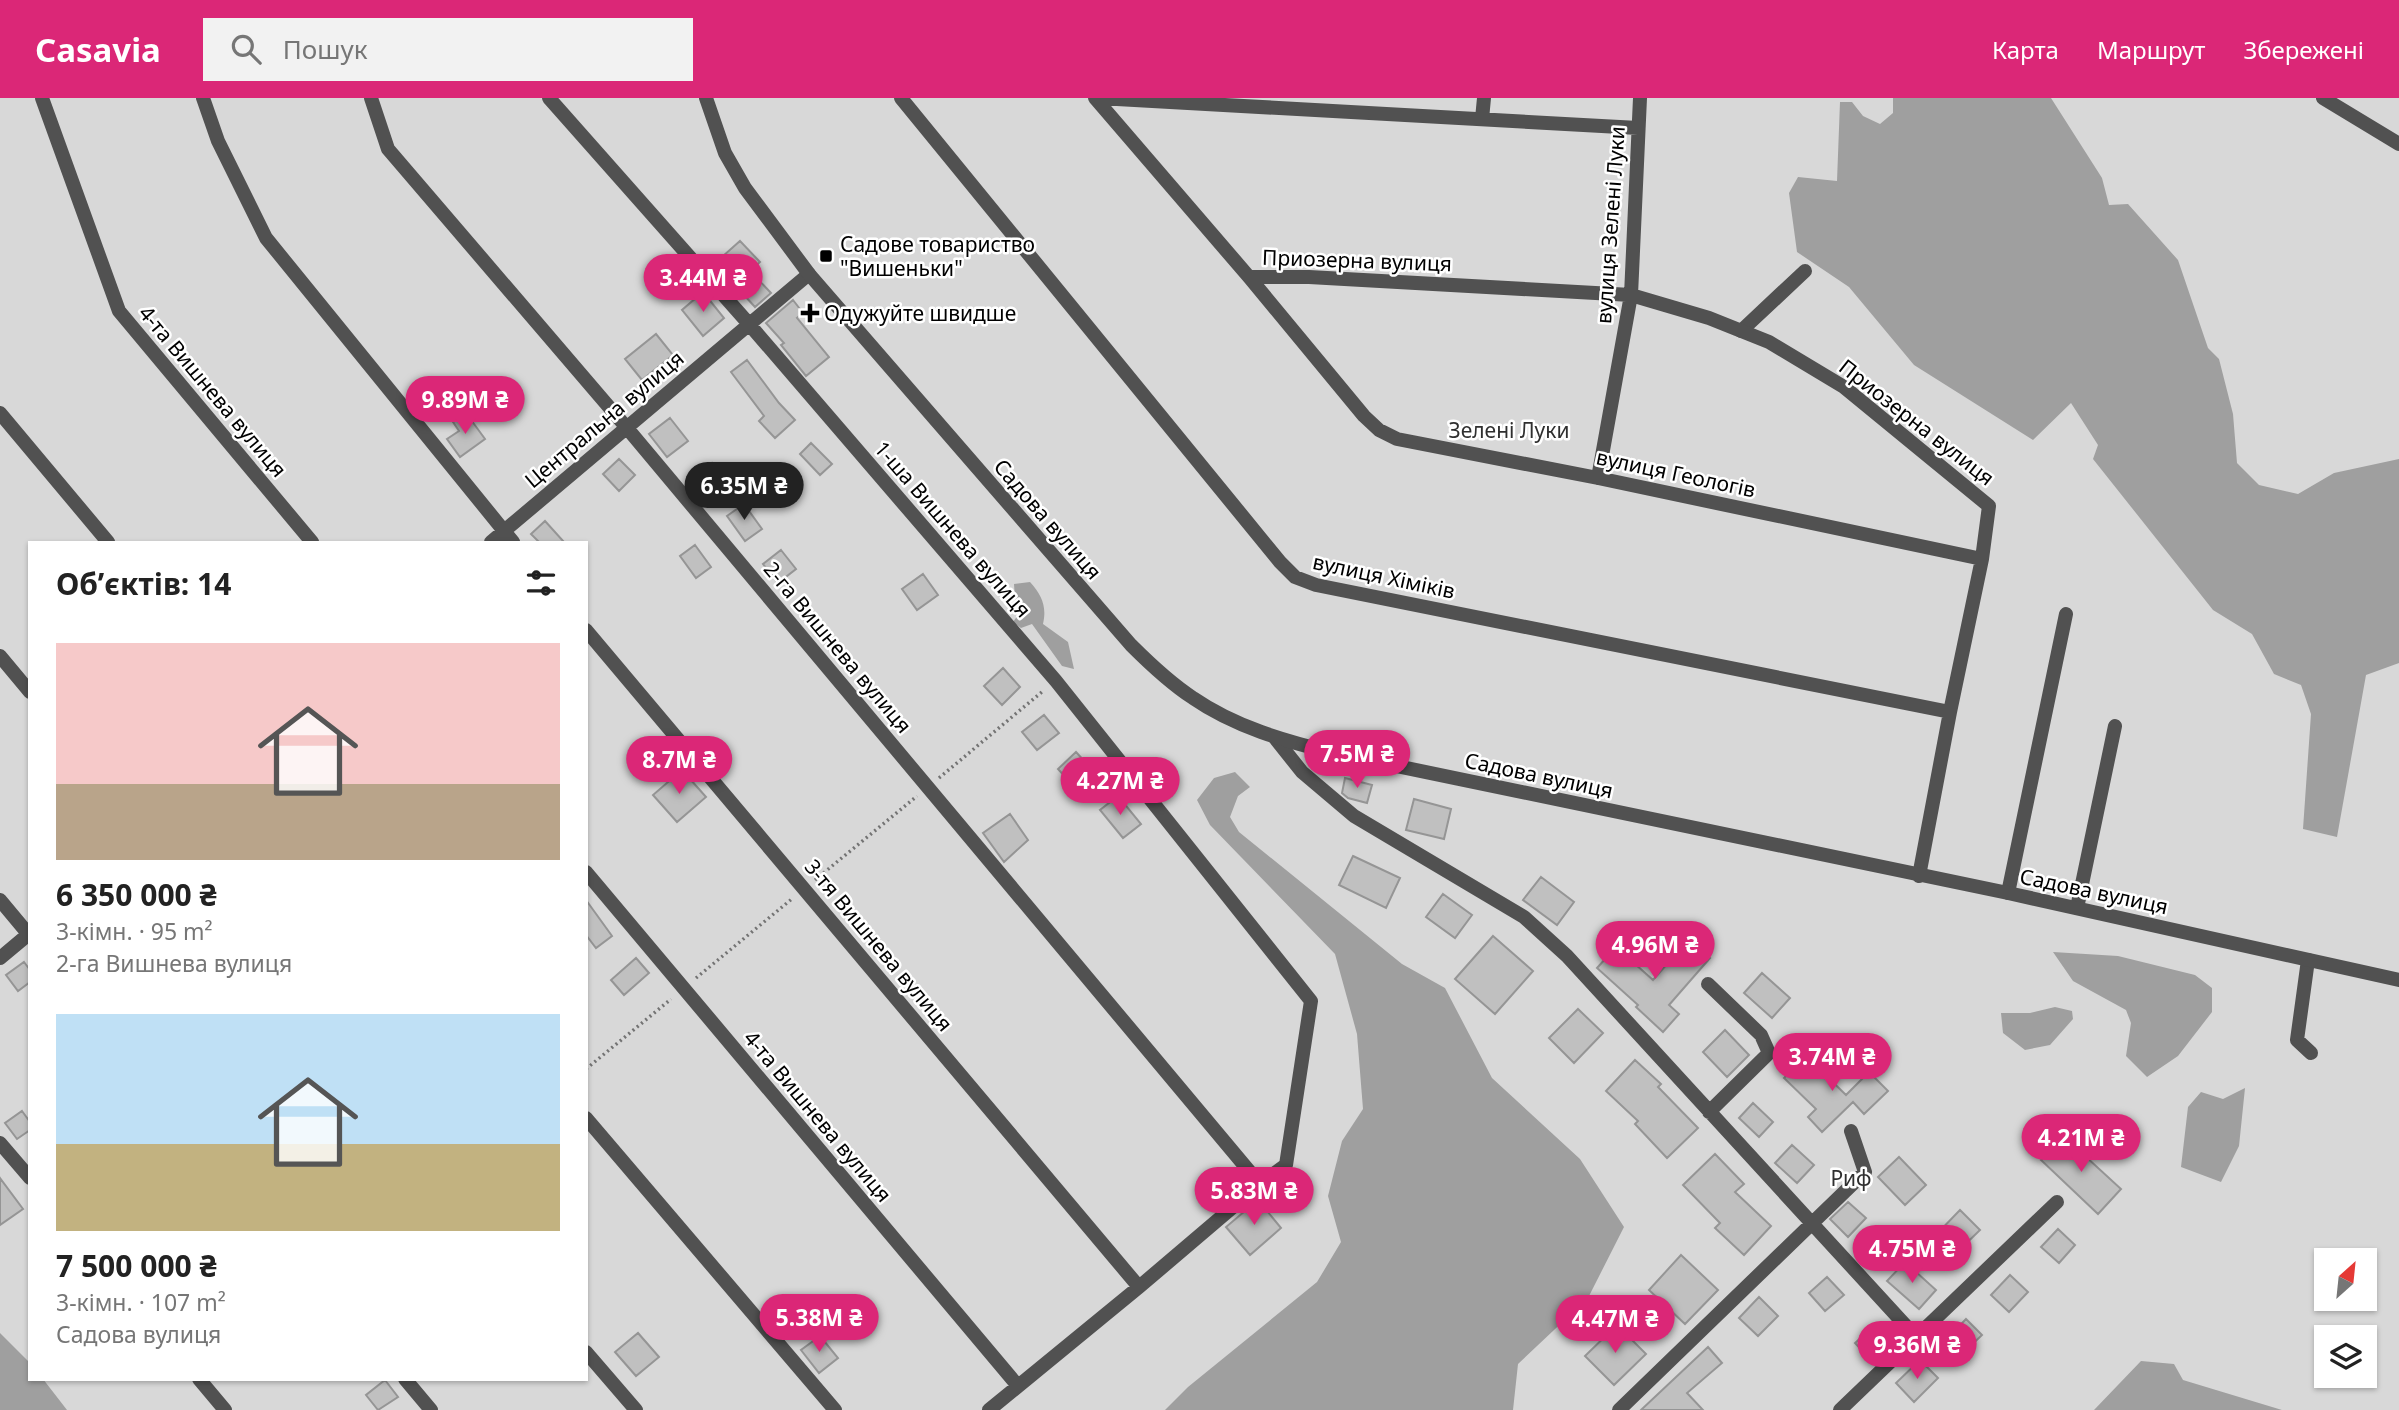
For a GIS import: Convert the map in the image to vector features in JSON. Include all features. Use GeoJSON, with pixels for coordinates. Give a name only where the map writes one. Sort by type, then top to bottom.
{"type":"FeatureCollection","features":[{"type":"Feature","properties":{"kind":"street","name":"4-та Вишнева вулиця"},"geometry":{"type":"LineString","coordinates":[[41,98],[119,311],[311,541]]}},
{"type":"Feature","properties":{"kind":"street"},"geometry":{"type":"LineString","coordinates":[[203,98],[218,141],[266,238],[508,537]]}},
{"type":"Feature","properties":{"kind":"street","name":"2-га Вишнева вулиця"},"geometry":{"type":"LineString","coordinates":[[371,98],[388,149],[627,428],[1260,1184]]}},
{"type":"Feature","properties":{"kind":"street","name":"1-ша Вишнева вулиця"},"geometry":{"type":"LineString","coordinates":[[549,98],[749,324],[1056,681],[1311,1001],[1286,1165],[1260,1184]]}},
{"type":"Feature","properties":{"kind":"street","name":"Садова вулиця"},"geometry":{"type":"LineString","coordinates":[[706,98],[725,153],[745,188],[809,274],[1131,645],[1165,678],[1194,700],[1275,738],[1348,756],[2008,893],[2399,979]]}},
{"type":"Feature","properties":{"kind":"street","name":"вулиця Хіміків"},"geometry":{"type":"LineString","coordinates":[[901,98],[1295,577],[1329,588],[1950,712]]}},
{"type":"Feature","properties":{"kind":"street"},"geometry":{"type":"LineString","coordinates":[[1097,98],[1325,104],[1482,119],[1638,128]]}},
{"type":"Feature","properties":{"kind":"street","name":"вулиця Геологів"},"geometry":{"type":"LineString","coordinates":[[1097,98],[1364,416],[1379,430],[1397,439],[1598,478],[1982,559]]}},
{"type":"Feature","properties":{"kind":"street"},"geometry":{"type":"LineString","coordinates":[[1482,119],[1483,98]]}},
{"type":"Feature","properties":{"kind":"street","name":"вулиця Зелені Луки"},"geometry":{"type":"LineString","coordinates":[[1598,478],[1631,295],[1640,98]]}},
{"type":"Feature","properties":{"kind":"street"},"geometry":{"type":"LineString","coordinates":[[2323,98],[2399,144]]}},
{"type":"Feature","properties":{"kind":"street"},"geometry":{"type":"LineString","coordinates":[[1741,331],[1805,271]]}},
{"type":"Feature","properties":{"kind":"street","name":"Центральна вулиця"},"geometry":{"type":"LineString","coordinates":[[508,537],[627,428],[809,274]]}},
{"type":"Feature","properties":{"kind":"street","name":"Приозерна вулиця"},"geometry":{"type":"LineString","coordinates":[[1249,276],[1631,295],[1709,318],[1769,342],[1844,387],[1990,506],[1982,559],[1919,876]]}},
{"type":"Feature","properties":{"kind":"street"},"geometry":{"type":"LineString","coordinates":[[0,413],[107,541]]}},
{"type":"Feature","properties":{"kind":"street"},"geometry":{"type":"LineString","coordinates":[[2008,893],[2066,614]]}},
{"type":"Feature","properties":{"kind":"street","name":"3-тя Вишнева вулиця"},"geometry":{"type":"LineString","coordinates":[[588,632],[1139,1287]]}},
{"type":"Feature","properties":{"kind":"street"},"geometry":{"type":"LineString","coordinates":[[0,656],[28,690]]}},
{"type":"Feature","properties":{"kind":"street"},"geometry":{"type":"LineString","coordinates":[[2077,908],[2115,726]]}},
{"type":"Feature","properties":{"kind":"street"},"geometry":{"type":"LineString","coordinates":[[1275,738],[1302,772],[1354,816],[1524,917],[1567,956],[1917,1338]]}},
{"type":"Feature","properties":{"kind":"street","name":"4-та Вишнева вулиця"},"geometry":{"type":"LineString","coordinates":[[588,874],[1018,1387]]}},
{"type":"Feature","properties":{"kind":"street"},"geometry":{"type":"LineString","coordinates":[[0,900],[28,933]]}},
{"type":"Feature","properties":{"kind":"street"},"geometry":{"type":"LineString","coordinates":[[0,958],[28,935]]}},
{"type":"Feature","properties":{"kind":"street"},"geometry":{"type":"LineString","coordinates":[[2308,960],[2297,1040],[2311,1053]]}},
{"type":"Feature","properties":{"kind":"street"},"geometry":{"type":"LineString","coordinates":[[1708,984],[1761,1035],[1769,1053],[1709,1112]]}},
{"type":"Feature","properties":{"kind":"street"},"geometry":{"type":"LineString","coordinates":[[588,1120],[835,1410]]}},
{"type":"Feature","properties":{"kind":"street"},"geometry":{"type":"LineString","coordinates":[[1619,1410],[1865,1172],[1851,1131]]}},
{"type":"Feature","properties":{"kind":"street"},"geometry":{"type":"LineString","coordinates":[[0,1143],[28,1176]]}},
{"type":"Feature","properties":{"kind":"street"},"geometry":{"type":"LineString","coordinates":[[989,1410],[1260,1184]]}},
{"type":"Feature","properties":{"kind":"street"},"geometry":{"type":"LineString","coordinates":[[1840,1410],[2057,1202]]}},
{"type":"Feature","properties":{"kind":"street"},"geometry":{"type":"LineString","coordinates":[[588,1354],[636,1410]]}},
{"type":"Feature","properties":{"kind":"street"},"geometry":{"type":"LineString","coordinates":[[201,1381],[225,1410]]}},
{"type":"Feature","properties":{"kind":"street"},"geometry":{"type":"LineString","coordinates":[[407,1381],[431,1410]]}},
{"type":"Feature","properties":{"kind":"path"},"geometry":{"type":"LineString","coordinates":[[588,1067],[1056,681]]}},
{"type":"Feature","properties":{"kind":"green space"},"geometry":{"type":"Polygon","coordinates":[[[0,98],[2399,98],[2399,1410],[0,1410],[0,98]]]}},
{"type":"Feature","properties":{"kind":"shaded area"},"geometry":{"type":"Polygon","coordinates":[[[1893,98],[2051,98],[2102,178],[2109,205],[2128,204],[2178,260],[2208,348],[2219,359],[2233,414],[2237,463],[2259,485],[2298,494],[2334,473],[2399,459],[2399,663],[2366,675],[2337,837],[2303,829],[2311,714],[2301,685],[2274,674],[2252,634],[2213,610],[2093,459],[2098,445],[2071,403],[2033,440],[1914,365],[1849,287],[1797,252],[1789,193],[1798,177],[1837,181],[1840,102],[1852,102],[1863,116],[1880,124],[1893,113],[1893,98]]]}},
{"type":"Feature","properties":{"kind":"shaded area"},"geometry":{"type":"Polygon","coordinates":[[[1030,582],[1042,601],[1043,624],[1068,642],[1074,669],[1062,666],[1032,624],[1021,628],[1013,622],[1023,608],[1015,599],[1014,584],[1030,582]]]}},
{"type":"Feature","properties":{"kind":"shaded area"},"geometry":{"type":"Polygon","coordinates":[[[1235,772],[1250,787],[1238,796],[1230,817],[1239,832],[1402,964],[1445,988],[1492,1078],[1580,1159],[1624,1227],[1588,1298],[1518,1364],[1513,1410],[1165,1410],[1188,1387],[1317,1282],[1341,1242],[1328,1196],[1342,1141],[1363,1109],[1357,1034],[1335,954],[1210,825],[1197,800],[1214,778],[1235,772]]]}},
{"type":"Feature","properties":{"kind":"shaded area"},"geometry":{"type":"Polygon","coordinates":[[[2053,952],[2118,956],[2195,975],[2212,988],[2212,1012],[2178,1056],[2147,1077],[2126,1056],[2131,1023],[2126,1010],[2073,981],[2053,952]]]}},
{"type":"Feature","properties":{"kind":"shaded area"},"geometry":{"type":"Polygon","coordinates":[[[2055,1007],[2072,1011],[2073,1019],[2050,1045],[2025,1050],[2003,1033],[2001,1013],[2030,1013],[2055,1007]]]}},
{"type":"Feature","properties":{"kind":"shaded area"},"geometry":{"type":"Polygon","coordinates":[[[2245,1088],[2239,1146],[2221,1182],[2181,1167],[2188,1107],[2201,1092],[2223,1099],[2245,1088]]]}},
{"type":"Feature","properties":{"kind":"shaded area"},"geometry":{"type":"Polygon","coordinates":[[[0,1333],[28,1361],[28,1381],[45,1381],[67,1410],[0,1410],[0,1333]]]}},
{"type":"Feature","properties":{"kind":"shaded area"},"geometry":{"type":"Polygon","coordinates":[[[2141,1361],[2174,1364],[2183,1380],[2282,1410],[2094,1410],[2141,1361]]]}},
{"type":"Feature","properties":{"kind":"building"},"geometry":{"type":"Polygon","coordinates":[[[740,241],[760,262],[750,271],[771,293],[755,307],[723,272],[731,265],[723,256],[740,241]]]}},
{"type":"Feature","properties":{"kind":"building"},"geometry":{"type":"Polygon","coordinates":[[[703,292],[724,318],[703,336],[682,310],[703,292]]]}},
{"type":"Feature","properties":{"kind":"building"},"geometry":{"type":"Polygon","coordinates":[[[793,300],[803,313],[797,318],[829,357],[806,376],[781,345],[784,343],[766,323],[793,300]]]}},
{"type":"Feature","properties":{"kind":"building"},"geometry":{"type":"Polygon","coordinates":[[[656,334],[673,355],[642,380],[625,359],[656,334]]]}},
{"type":"Feature","properties":{"kind":"building"},"geometry":{"type":"Polygon","coordinates":[[[747,360],[795,420],[775,438],[759,421],[764,416],[731,372],[747,360]]]}},
{"type":"Feature","properties":{"kind":"building"},"geometry":{"type":"Polygon","coordinates":[[[466,413],[485,439],[460,457],[447,439],[459,431],[453,422],[466,413]]]}},
{"type":"Feature","properties":{"kind":"building"},"geometry":{"type":"Polygon","coordinates":[[[670,418],[688,441],[667,457],[649,434],[670,418]]]}},
{"type":"Feature","properties":{"kind":"building"},"geometry":{"type":"Polygon","coordinates":[[[811,443],[832,464],[820,475],[800,454],[811,443]]]}},
{"type":"Feature","properties":{"kind":"building"},"geometry":{"type":"Polygon","coordinates":[[[619,459],[635,475],[619,491],[603,474],[619,459]]]}},
{"type":"Feature","properties":{"kind":"building"},"geometry":{"type":"Polygon","coordinates":[[[712,463],[723,480],[701,494],[690,478],[712,463]]]}},
{"type":"Feature","properties":{"kind":"building"},"geometry":{"type":"Polygon","coordinates":[[[744,504],[762,529],[745,541],[727,516],[744,504]]]}},
{"type":"Feature","properties":{"kind":"building"},"geometry":{"type":"Polygon","coordinates":[[[545,521],[563,541],[538,541],[531,534],[545,521]]]}},
{"type":"Feature","properties":{"kind":"building"},"geometry":{"type":"Polygon","coordinates":[[[695,545],[711,567],[696,578],[680,556],[695,545]]]}},
{"type":"Feature","properties":{"kind":"building"},"geometry":{"type":"Polygon","coordinates":[[[781,550],[796,569],[778,583],[763,564],[781,550]]]}},
{"type":"Feature","properties":{"kind":"building"},"geometry":{"type":"Polygon","coordinates":[[[923,574],[938,595],[917,610],[902,589],[923,574]]]}},
{"type":"Feature","properties":{"kind":"building"},"geometry":{"type":"Polygon","coordinates":[[[1003,668],[1020,687],[1002,705],[984,686],[1003,668]]]}},
{"type":"Feature","properties":{"kind":"building"},"geometry":{"type":"Polygon","coordinates":[[[1044,715],[1059,733],[1037,750],[1022,732],[1044,715]]]}},
{"type":"Feature","properties":{"kind":"building"},"geometry":{"type":"Polygon","coordinates":[[[1076,752],[1097,775],[1079,792],[1058,769],[1076,752]]]}},
{"type":"Feature","properties":{"kind":"building"},"geometry":{"type":"Polygon","coordinates":[[[682,770],[706,797],[677,822],[653,795],[682,770]]]}},
{"type":"Feature","properties":{"kind":"building"},"geometry":{"type":"Polygon","coordinates":[[[1345,778],[1372,785],[1367,803],[1348,798],[1342,793],[1345,778]]]}},
{"type":"Feature","properties":{"kind":"building"},"geometry":{"type":"Polygon","coordinates":[[[1118,796],[1141,824],[1123,838],[1100,810],[1118,796]]]}},
{"type":"Feature","properties":{"kind":"building"},"geometry":{"type":"Polygon","coordinates":[[[1414,799],[1451,809],[1444,839],[1406,830],[1414,799]]]}},
{"type":"Feature","properties":{"kind":"building"},"geometry":{"type":"Polygon","coordinates":[[[1010,814],[1028,840],[1004,862],[983,833],[1010,814]]]}},
{"type":"Feature","properties":{"kind":"building"},"geometry":{"type":"Polygon","coordinates":[[[1353,856],[1400,878],[1386,908],[1339,885],[1353,856]]]}},
{"type":"Feature","properties":{"kind":"building"},"geometry":{"type":"Polygon","coordinates":[[[1541,877],[1574,902],[1557,925],[1523,900],[1541,877]]]}},
{"type":"Feature","properties":{"kind":"building"},"geometry":{"type":"Polygon","coordinates":[[[1443,894],[1472,915],[1455,938],[1426,917],[1443,894]]]}},
{"type":"Feature","properties":{"kind":"building"},"geometry":{"type":"Polygon","coordinates":[[[588,903],[612,936],[596,948],[588,938],[588,903]]]}},
{"type":"Feature","properties":{"kind":"building"},"geometry":{"type":"Polygon","coordinates":[[[1493,936],[1533,971],[1495,1014],[1455,979],[1493,936]]]}},
{"type":"Feature","properties":{"kind":"building"},"geometry":{"type":"Polygon","coordinates":[[[1689,939],[1710,958],[1669,1005],[1679,1014],[1663,1032],[1597,968],[1616,947],[1653,980],[1689,939]]]}},
{"type":"Feature","properties":{"kind":"building"},"geometry":{"type":"Polygon","coordinates":[[[636,958],[649,973],[624,995],[611,980],[636,958]]]}},
{"type":"Feature","properties":{"kind":"building"},"geometry":{"type":"Polygon","coordinates":[[[24,962],[28,967],[28,984],[18,991],[6,975],[24,962]]]}},
{"type":"Feature","properties":{"kind":"building"},"geometry":{"type":"Polygon","coordinates":[[[1762,973],[1790,998],[1772,1018],[1744,993],[1762,973]]]}},
{"type":"Feature","properties":{"kind":"building"},"geometry":{"type":"Polygon","coordinates":[[[1578,1009],[1603,1033],[1574,1063],[1549,1038],[1578,1009]]]}},
{"type":"Feature","properties":{"kind":"building"},"geometry":{"type":"Polygon","coordinates":[[[1725,1030],[1749,1055],[1727,1077],[1703,1052],[1725,1030]]]}},
{"type":"Feature","properties":{"kind":"building"},"geometry":{"type":"Polygon","coordinates":[[[1806,1056],[1846,1095],[1869,1072],[1888,1091],[1864,1114],[1853,1102],[1822,1132],[1808,1117],[1816,1109],[1784,1078],[1806,1056]]]}},
{"type":"Feature","properties":{"kind":"building"},"geometry":{"type":"Polygon","coordinates":[[[1635,1060],[1661,1084],[1658,1087],[1698,1128],[1667,1158],[1635,1124],[1638,1121],[1606,1091],[1635,1060]]]}},
{"type":"Feature","properties":{"kind":"building"},"geometry":{"type":"Polygon","coordinates":[[[1753,1103],[1773,1122],[1759,1137],[1739,1118],[1753,1103]]]}},
{"type":"Feature","properties":{"kind":"building"},"geometry":{"type":"Polygon","coordinates":[[[22,1111],[28,1119],[28,1131],[17,1139],[5,1123],[22,1111]]]}},
{"type":"Feature","properties":{"kind":"building"},"geometry":{"type":"Polygon","coordinates":[[[2067,1134],[2087,1154],[2085,1156],[2121,1189],[2098,1214],[2041,1160],[2067,1134]]]}},
{"type":"Feature","properties":{"kind":"building"},"geometry":{"type":"Polygon","coordinates":[[[1792,1145],[1814,1165],[1797,1183],[1775,1163],[1792,1145]]]}},
{"type":"Feature","properties":{"kind":"building"},"geometry":{"type":"Polygon","coordinates":[[[1715,1154],[1744,1184],[1735,1192],[1771,1226],[1744,1255],[1715,1228],[1720,1223],[1683,1185],[1715,1154]]]}},
{"type":"Feature","properties":{"kind":"building"},"geometry":{"type":"Polygon","coordinates":[[[1899,1157],[1926,1185],[1905,1205],[1878,1177],[1899,1157]]]}},
{"type":"Feature","properties":{"kind":"building"},"geometry":{"type":"Polygon","coordinates":[[[0,1178],[23,1209],[0,1225],[0,1178]]]}},
{"type":"Feature","properties":{"kind":"building"},"geometry":{"type":"Polygon","coordinates":[[[1258,1200],[1281,1228],[1250,1255],[1226,1227],[1258,1200]]]}},
{"type":"Feature","properties":{"kind":"building"},"geometry":{"type":"Polygon","coordinates":[[[1848,1202],[1866,1218],[1848,1237],[1830,1219],[1848,1202]]]}},
{"type":"Feature","properties":{"kind":"building"},"geometry":{"type":"Polygon","coordinates":[[[1960,1210],[1980,1230],[1949,1260],[1930,1241],[1960,1210]]]}},
{"type":"Feature","properties":{"kind":"building"},"geometry":{"type":"Polygon","coordinates":[[[2058,1229],[2075,1245],[2059,1263],[2041,1247],[2058,1229]]]}},
{"type":"Feature","properties":{"kind":"building"},"geometry":{"type":"Polygon","coordinates":[[[1681,1255],[1718,1290],[1685,1324],[1649,1290],[1681,1255]]]}},
{"type":"Feature","properties":{"kind":"building"},"geometry":{"type":"Polygon","coordinates":[[[1905,1262],[1936,1290],[1919,1309],[1887,1281],[1905,1262]]]}},
{"type":"Feature","properties":{"kind":"building"},"geometry":{"type":"Polygon","coordinates":[[[2010,1275],[2028,1292],[2009,1312],[1991,1295],[2010,1275]]]}},
{"type":"Feature","properties":{"kind":"building"},"geometry":{"type":"Polygon","coordinates":[[[1827,1277],[1844,1295],[1825,1311],[1809,1293],[1827,1277]]]}},
{"type":"Feature","properties":{"kind":"building"},"geometry":{"type":"Polygon","coordinates":[[[1759,1297],[1778,1316],[1758,1336],[1739,1318],[1759,1297]]]}},
{"type":"Feature","properties":{"kind":"building"},"geometry":{"type":"Polygon","coordinates":[[[1966,1319],[1982,1335],[1961,1355],[1946,1340],[1966,1319]]]}},
{"type":"Feature","properties":{"kind":"building"},"geometry":{"type":"Polygon","coordinates":[[[1617,1325],[1646,1354],[1614,1385],[1585,1356],[1617,1325]]]}},
{"type":"Feature","properties":{"kind":"building"},"geometry":{"type":"Polygon","coordinates":[[[1875,1325],[1891,1342],[1871,1360],[1855,1343],[1875,1325]]]}},
{"type":"Feature","properties":{"kind":"building"},"geometry":{"type":"Polygon","coordinates":[[[638,1333],[659,1357],[636,1376],[615,1352],[638,1333]]]}},
{"type":"Feature","properties":{"kind":"building"},"geometry":{"type":"Polygon","coordinates":[[[820,1336],[838,1358],[819,1373],[801,1350],[820,1336]]]}},
{"type":"Feature","properties":{"kind":"building"},"geometry":{"type":"Polygon","coordinates":[[[1708,1347],[1722,1363],[1687,1393],[1703,1410],[1641,1410],[1708,1347]]]}},
{"type":"Feature","properties":{"kind":"building"},"geometry":{"type":"Polygon","coordinates":[[[1920,1360],[1938,1378],[1914,1402],[1896,1383],[1920,1360]]]}},
{"type":"Feature","properties":{"kind":"building"},"geometry":{"type":"Polygon","coordinates":[[[386,1381],[398,1397],[378,1410],[366,1395],[386,1381]]]}},
{"type":"Feature","properties":{"kind":"place","name":"Садове товариство \"Вишеньки\""},"geometry":{"type":"Point","coordinates":[826,256]}},
{"type":"Feature","properties":{"kind":"place","name":"Одужуйте швидше"},"geometry":{"type":"Point","coordinates":[810,313]}},
{"type":"Feature","properties":{"kind":"park label","name":"Зелені Луки"},"geometry":{"type":"Point","coordinates":[1509,430]}},
{"type":"Feature","properties":{"kind":"park label","name":"Риф"},"geometry":{"type":"Point","coordinates":[1851,1178]}}]}
